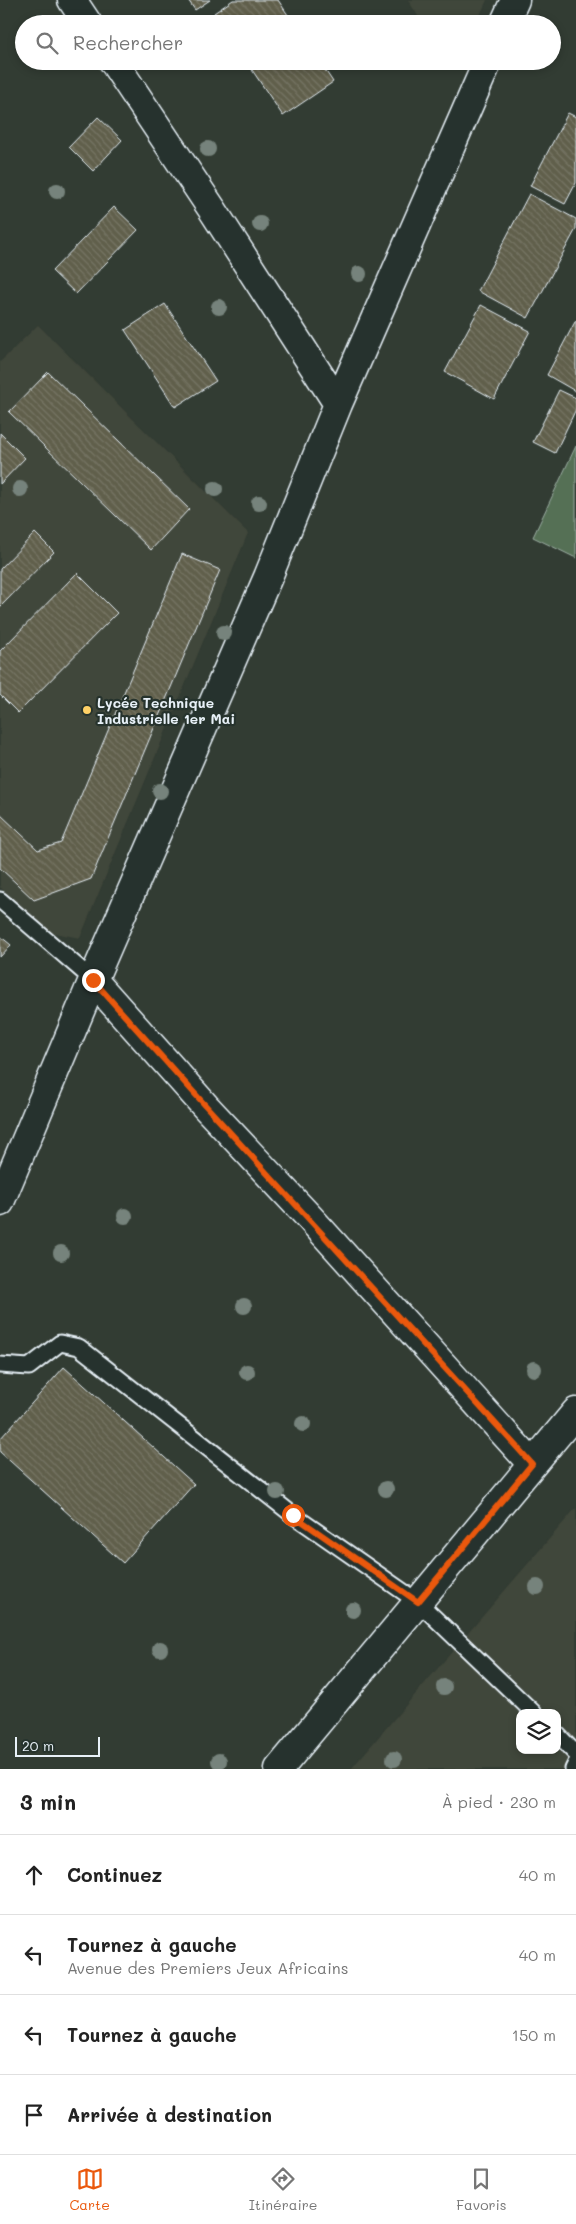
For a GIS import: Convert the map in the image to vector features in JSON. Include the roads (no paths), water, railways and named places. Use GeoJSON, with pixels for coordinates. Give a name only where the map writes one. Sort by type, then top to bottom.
{"type":"FeatureCollection","features":[{"type":"Feature","properties":{"kind":"street"},"geometry":{"type":"LineString","coordinates":[[72,0],[82,15]]}},
{"type":"Feature","properties":{"kind":"street"},"geometry":{"type":"LineString","coordinates":[[508,15],[515,0]]}},
{"type":"Feature","properties":{"kind":"street"},"geometry":{"type":"LineString","coordinates":[[119,70],[212,209],[338,404]]}},
{"type":"Feature","properties":{"kind":"street"},"geometry":{"type":"LineString","coordinates":[[0,1202],[93,980],[265,586],[338,404],[484,70]]}},
{"type":"Feature","properties":{"kind":"street"},"geometry":{"type":"LineString","coordinates":[[93,980],[206,1107],[310,1218],[532,1464]]}},
{"type":"Feature","properties":{"kind":"street"},"geometry":{"type":"LineString","coordinates":[[279,1769],[576,1412]]}},
{"type":"Feature","properties":{"kind":"lane"},"geometry":{"type":"LineString","coordinates":[[0,900],[93,980]]}},
{"type":"Feature","properties":{"kind":"lane"},"geometry":{"type":"LineString","coordinates":[[0,1365],[29,1367],[60,1343],[79,1347],[293,1515],[418,1602],[530,1709]]}},
{"type":"Feature","properties":{"kind":"lane"},"geometry":{"type":"LineString","coordinates":[[561,1738],[576,1754]]}},
{"type":"Feature","properties":{"kind":"lane"},"geometry":{"type":"LineString","coordinates":[[573,1769],[576,1763]]}},
{"type":"Feature","properties":{"kind":"place","name":"Lycée Technique Industrielle 1er Mai"},"geometry":{"type":"Point","coordinates":[87,710]}}]}
